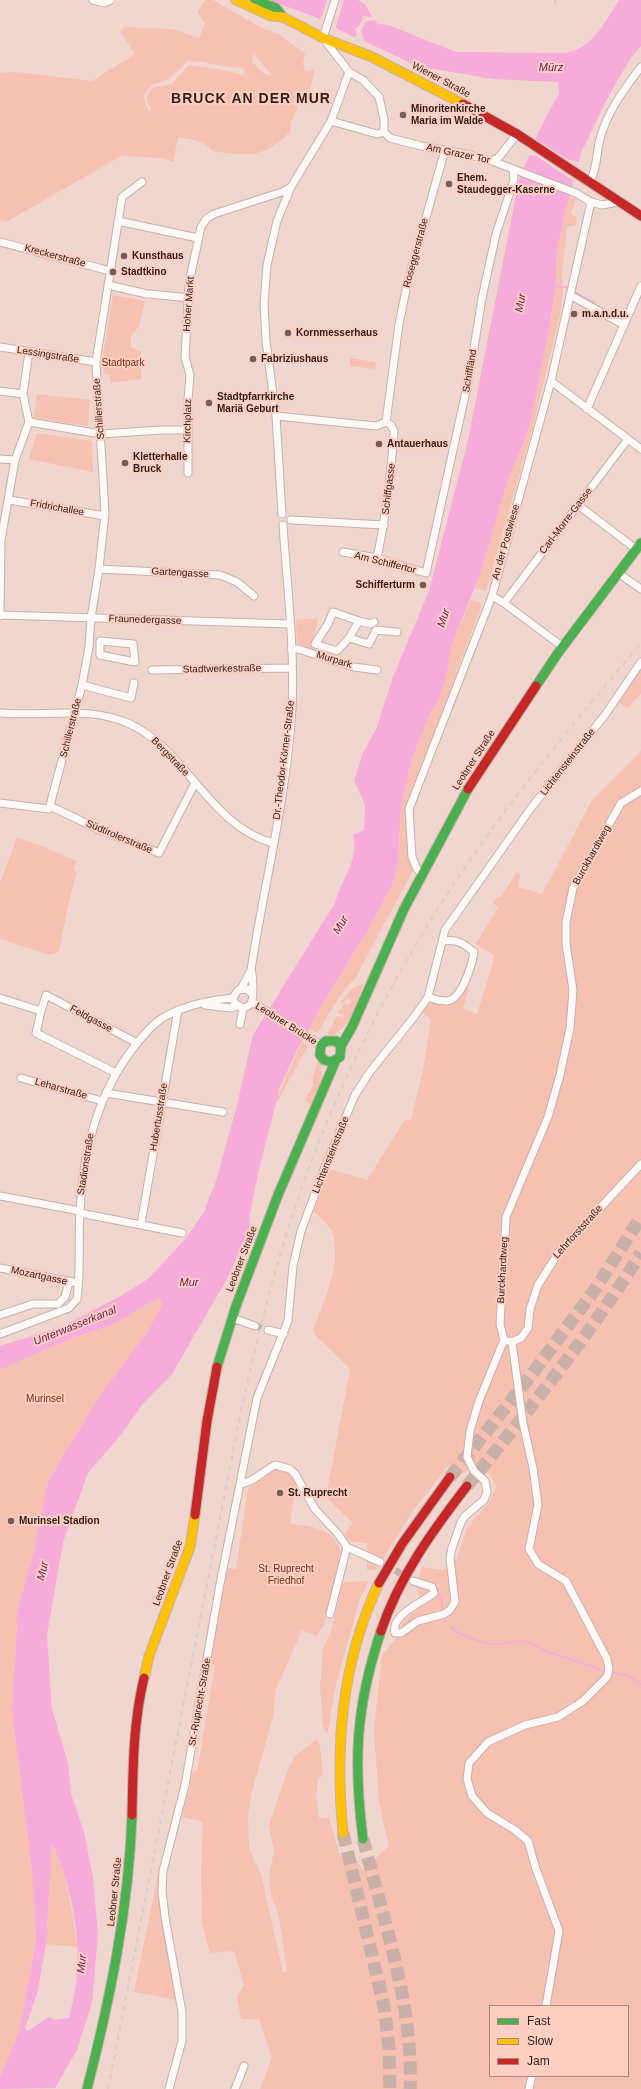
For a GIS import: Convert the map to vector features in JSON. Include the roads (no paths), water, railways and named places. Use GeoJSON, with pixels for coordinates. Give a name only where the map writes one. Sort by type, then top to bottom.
{"type":"FeatureCollection","features":[{"type":"Feature","properties":{"kind":"main road","name":"Wiener Straße"},"geometry":{"type":"LineString","coordinates":[[236,0],[271,16],[283,18],[323,38],[372,57],[519,135],[641,216]]}},
{"type":"Feature","properties":{"kind":"main road","name":"Wiener Straße"},"geometry":{"type":"LineString","coordinates":[[255,0],[276,8],[283,18]]}},
{"type":"Feature","properties":{"kind":"main road","name":"Leobner Straße"},"geometry":{"type":"LineString","coordinates":[[360,1009],[387,944],[421,873],[477,773],[563,647],[639,546]]}},
{"type":"Feature","properties":{"kind":"main road"},"geometry":{"type":"LineString","coordinates":[[333,1040],[345,1029],[360,1009]]}},
{"type":"Feature","properties":{"kind":"main road"},"geometry":{"type":"LineString","coordinates":[[324,1060],[334,1062],[340,1057],[341,1046],[360,1009]]}},
{"type":"Feature","properties":{"kind":"main road"},"geometry":{"type":"LineString","coordinates":[[327,1078],[324,1060],[317,1043],[326,1040],[333,1040],[341,1046]]}},
{"type":"Feature","properties":{"kind":"main road","name":"Leobner Straße"},"geometry":{"type":"LineString","coordinates":[[87,2089],[106,2015],[122,1929],[131,1843],[134,1736],[137,1705],[149,1656],[190,1547],[199,1495],[211,1396],[218,1361],[232,1318],[278,1195],[334,1062]]}},
{"type":"Feature","properties":{"kind":"main road"},"geometry":{"type":"LineString","coordinates":[[343,1833],[338,1792],[338,1747],[343,1703],[359,1633],[367,1611],[390,1564],[414,1525],[450,1477]]}},
{"type":"Feature","properties":{"kind":"main road"},"geometry":{"type":"LineString","coordinates":[[363,1839],[357,1789],[357,1748],[361,1706],[378,1637],[389,1606],[405,1574],[429,1535],[467,1486]]}},
{"type":"Feature","properties":{"kind":"street"},"geometry":{"type":"LineString","coordinates":[[93,0],[107,1]]}},
{"type":"Feature","properties":{"kind":"street"},"geometry":{"type":"LineString","coordinates":[[331,121],[377,134],[384,132],[384,119],[379,97],[363,80],[349,72],[323,38],[335,0]]}},
{"type":"Feature","properties":{"kind":"street"},"geometry":{"type":"LineString","coordinates":[[587,181],[597,167],[599,143],[609,117],[625,87],[641,67]]}},
{"type":"Feature","properties":{"kind":"street"},"geometry":{"type":"LineString","coordinates":[[349,72],[331,121],[291,187],[277,221],[267,265],[264,304],[266,345],[276,416],[282,514],[279,520],[282,525],[288,524],[291,520],[384,526]]}},
{"type":"Feature","properties":{"kind":"street","name":"Am Grazer Tor"},"geometry":{"type":"LineString","coordinates":[[384,132],[386,136],[395,141],[445,150],[492,161],[516,170]]}},
{"type":"Feature","properties":{"kind":"street"},"geometry":{"type":"LineString","coordinates":[[492,161],[500,157],[519,135]]}},
{"type":"Feature","properties":{"kind":"street","name":"Roseggerstraße"},"geometry":{"type":"LineString","coordinates":[[386,422],[407,284],[445,150]]}},
{"type":"Feature","properties":{"kind":"street"},"geometry":{"type":"LineString","coordinates":[[516,170],[576,193],[591,202],[602,205],[618,202]]}},
{"type":"Feature","properties":{"kind":"street","name":"Schiffländ"},"geometry":{"type":"LineString","coordinates":[[426,573],[466,393],[484,288],[496,234],[516,170]]}},
{"type":"Feature","properties":{"kind":"street","name":"Schillerstraße"},"geometry":{"type":"LineString","coordinates":[[50,808],[82,684],[89,647],[91,618],[99,569],[105,516],[96,362],[122,197],[142,182]]}},
{"type":"Feature","properties":{"kind":"street","name":"Hoher Markt"},"geometry":{"type":"LineString","coordinates":[[188,370],[185,357],[191,268],[201,227],[207,218],[219,212],[282,192],[291,187]]}},
{"type":"Feature","properties":{"kind":"street","name":"An der Postwiese"},"geometry":{"type":"LineString","coordinates":[[421,873],[417,869],[412,856],[409,809],[492,596],[550,381],[591,202]]}},
{"type":"Feature","properties":{"kind":"street"},"geometry":{"type":"LineString","coordinates":[[118,221],[198,238]]}},
{"type":"Feature","properties":{"kind":"street","name":"Kreckerstraße"},"geometry":{"type":"LineString","coordinates":[[0,242],[110,271]]}},
{"type":"Feature","properties":{"kind":"street"},"geometry":{"type":"LineString","coordinates":[[108,285],[148,294],[189,298]]}},
{"type":"Feature","properties":{"kind":"street"},"geometry":{"type":"LineString","coordinates":[[587,409],[641,286]]}},
{"type":"Feature","properties":{"kind":"street"},"geometry":{"type":"LineString","coordinates":[[570,294],[624,325]]}},
{"type":"Feature","properties":{"kind":"street","name":"Lessingstraße"},"geometry":{"type":"LineString","coordinates":[[0,347],[96,362]]}},
{"type":"Feature","properties":{"kind":"street"},"geometry":{"type":"LineString","coordinates":[[0,615],[1,540],[15,460],[29,422],[23,394],[29,352]]}},
{"type":"Feature","properties":{"kind":"street","name":"Kirchplatz"},"geometry":{"type":"LineString","coordinates":[[188,370],[190,375],[188,473]]}},
{"type":"Feature","properties":{"kind":"street"},"geometry":{"type":"LineString","coordinates":[[550,381],[641,449]]}},
{"type":"Feature","properties":{"kind":"street"},"geometry":{"type":"LineString","coordinates":[[0,391],[23,394]]}},
{"type":"Feature","properties":{"kind":"street"},"geometry":{"type":"LineString","coordinates":[[276,416],[376,426],[386,422]]}},
{"type":"Feature","properties":{"kind":"street"},"geometry":{"type":"LineString","coordinates":[[29,422],[101,434],[161,430],[188,430]]}},
{"type":"Feature","properties":{"kind":"street","name":"Schiffgasse"},"geometry":{"type":"LineString","coordinates":[[377,558],[384,526],[391,475],[394,431],[391,425],[386,422]]}},
{"type":"Feature","properties":{"kind":"street","name":"Carl-Morre-Gasse"},"geometry":{"type":"LineString","coordinates":[[504,603],[628,439]]}},
{"type":"Feature","properties":{"kind":"street"},"geometry":{"type":"LineString","coordinates":[[0,459],[15,460]]}},
{"type":"Feature","properties":{"kind":"street","name":"Fridrichallee"},"geometry":{"type":"LineString","coordinates":[[9,500],[105,516]]}},
{"type":"Feature","properties":{"kind":"street"},"geometry":{"type":"LineString","coordinates":[[578,506],[639,546]]}},
{"type":"Feature","properties":{"kind":"street"},"geometry":{"type":"LineString","coordinates":[[282,514],[288,514],[291,520]]}},
{"type":"Feature","properties":{"kind":"street","name":"Dr.-Theodor-Körner-Straße"},"geometry":{"type":"LineString","coordinates":[[241,989],[251,970],[282,788],[292,710],[290,624],[282,525]]}},
{"type":"Feature","properties":{"kind":"street","name":"Am Schiffertor"},"geometry":{"type":"LineString","coordinates":[[343,552],[377,558],[426,573]]}},
{"type":"Feature","properties":{"kind":"street","name":"Gartengasse"},"geometry":{"type":"LineString","coordinates":[[99,569],[220,575],[237,582],[254,596]]}},
{"type":"Feature","properties":{"kind":"street"},"geometry":{"type":"LineString","coordinates":[[618,573],[641,590]]}},
{"type":"Feature","properties":{"kind":"street"},"geometry":{"type":"LineString","coordinates":[[492,596],[504,603],[563,647]]}},
{"type":"Feature","properties":{"kind":"street","name":"Murpark"},"geometry":{"type":"LineString","coordinates":[[359,621],[349,638],[337,651],[315,644],[328,624],[333,612],[370,624],[374,622]]}},
{"type":"Feature","properties":{"kind":"street","name":"Fraunedergasse"},"geometry":{"type":"LineString","coordinates":[[0,615],[290,624]]}},
{"type":"Feature","properties":{"kind":"street"},"geometry":{"type":"LineString","coordinates":[[349,638],[369,644],[376,630],[397,632]]}},
{"type":"Feature","properties":{"kind":"street"},"geometry":{"type":"LineString","coordinates":[[100,642],[133,644],[135,662],[100,655],[100,648],[100,642]]}},
{"type":"Feature","properties":{"kind":"street"},"geometry":{"type":"LineString","coordinates":[[312,654],[315,644]]}},
{"type":"Feature","properties":{"kind":"street"},"geometry":{"type":"LineString","coordinates":[[89,647],[100,648]]}},
{"type":"Feature","properties":{"kind":"street","name":"Murpark"},"geometry":{"type":"LineString","coordinates":[[291,649],[298,649],[354,667],[377,670]]}},
{"type":"Feature","properties":{"kind":"street","name":"Lichtensteinstraße"},"geometry":{"type":"LineString","coordinates":[[284,1334],[288,1321],[296,1250],[328,1157],[355,1095],[368,1075],[428,997],[445,930],[531,808],[605,715],[641,662]]}},
{"type":"Feature","properties":{"kind":"street","name":"Stadtwerkestraße"},"geometry":{"type":"LineString","coordinates":[[152,670],[292,668]]}},
{"type":"Feature","properties":{"kind":"street"},"geometry":{"type":"LineString","coordinates":[[82,684],[131,698],[134,682]]}},
{"type":"Feature","properties":{"kind":"street","name":"Bergstraße"},"geometry":{"type":"LineString","coordinates":[[0,713],[22,715],[74,712],[104,715],[130,724],[154,739],[234,823],[246,833],[253,837],[273,843]]}},
{"type":"Feature","properties":{"kind":"street","name":"Südtirolerstraße"},"geometry":{"type":"LineString","coordinates":[[0,803],[50,808],[159,854],[195,783]]}},
{"type":"Feature","properties":{"kind":"street","name":"Burckhardtweg"},"geometry":{"type":"LineString","coordinates":[[504,1340],[500,1324],[506,1217],[548,1117],[560,1075],[570,1028],[573,990],[566,944],[566,922],[573,888],[621,803],[641,792]]}},
{"type":"Feature","properties":{"kind":"street"},"geometry":{"type":"LineString","coordinates":[[428,997],[447,1001],[452,999],[466,982],[470,972],[474,952],[462,942],[454,939],[443,940]]}},
{"type":"Feature","properties":{"kind":"street","name":"Dr.-Theodor-Körner-Straße"},"geometry":{"type":"LineString","coordinates":[[251,970],[253,976],[252,993]]}},
{"type":"Feature","properties":{"kind":"street"},"geometry":{"type":"LineString","coordinates":[[240,1007],[254,1003],[252,993],[247,989],[241,989],[236,992],[234,998],[240,1007],[240,1024]]}},
{"type":"Feature","properties":{"kind":"street","name":"Feldgasse"},"geometry":{"type":"LineString","coordinates":[[41,1011],[46,995],[137,1043]]}},
{"type":"Feature","properties":{"kind":"street"},"geometry":{"type":"LineString","coordinates":[[0,998],[41,1011],[36,1033],[77,1052],[116,1073]]}},
{"type":"Feature","properties":{"kind":"street","name":"Stadionstraße"},"geometry":{"type":"LineString","coordinates":[[0,1334],[69,1308],[79,1300],[80,1212],[86,1156],[92,1128],[102,1101],[116,1073],[137,1043],[162,1018],[178,1010],[234,998]]}},
{"type":"Feature","properties":{"kind":"street","name":"Leobner Brücke"},"geometry":{"type":"LineString","coordinates":[[254,1003],[317,1043]]}},
{"type":"Feature","properties":{"kind":"street","name":"Stadionstraße"},"geometry":{"type":"LineString","coordinates":[[199,1005],[230,1008],[240,1007]]}},
{"type":"Feature","properties":{"kind":"street","name":"Hubertusstraße"},"geometry":{"type":"LineString","coordinates":[[141,1224],[178,1010]]}},
{"type":"Feature","properties":{"kind":"street","name":"Leharstraße"},"geometry":{"type":"LineString","coordinates":[[21,1078],[102,1101]]}},
{"type":"Feature","properties":{"kind":"street"},"geometry":{"type":"LineString","coordinates":[[106,1093],[223,1112]]}},
{"type":"Feature","properties":{"kind":"street","name":"Lehrforststraße"},"geometry":{"type":"LineString","coordinates":[[512,1342],[521,1338],[528,1328],[530,1309],[538,1285],[552,1262],[569,1240],[641,1164]]}},
{"type":"Feature","properties":{"kind":"street"},"geometry":{"type":"LineString","coordinates":[[0,1196],[182,1233]]}},
{"type":"Feature","properties":{"kind":"street","name":"Mozartgasse"},"geometry":{"type":"LineString","coordinates":[[0,1268],[36,1274],[40,1277],[69,1282],[79,1282]]}},
{"type":"Feature","properties":{"kind":"street"},"geometry":{"type":"LineString","coordinates":[[0,1315],[33,1304],[58,1304],[65,1297],[69,1282]]}},
{"type":"Feature","properties":{"kind":"street"},"geometry":{"type":"LineString","coordinates":[[232,1318],[255,1326]]}},
{"type":"Feature","properties":{"kind":"street"},"geometry":{"type":"LineString","coordinates":[[268,1330],[284,1334]]}},
{"type":"Feature","properties":{"kind":"street","name":"St.-Ruprecht-Straße"},"geometry":{"type":"LineString","coordinates":[[169,2089],[182,2040],[182,2012],[165,1917],[162,1891],[163,1871],[186,1785],[220,1584],[257,1398],[284,1334]]}},
{"type":"Feature","properties":{"kind":"street"},"geometry":{"type":"LineString","coordinates":[[413,1581],[432,1587],[434,1593],[405,1612],[397,1620],[394,1629],[395,1633],[400,1633],[418,1621],[444,1614],[450,1610],[455,1602],[450,1558],[452,1548],[461,1522],[465,1516],[484,1500],[487,1492],[485,1482],[474,1471],[466,1457],[470,1431],[479,1401],[504,1340],[512,1342],[523,1423],[533,1468],[538,1505],[529,1549],[538,1564],[566,1581],[607,1659],[610,1669],[607,1677],[583,1701],[558,1717],[525,1725],[488,1742],[469,1763],[467,1780],[472,1796],[487,1813],[515,1830],[528,1841],[536,1869],[559,1931],[546,2005]]}},
{"type":"Feature","properties":{"kind":"street"},"geometry":{"type":"LineString","coordinates":[[240,1484],[251,1482],[262,1472],[275,1465],[290,1469],[295,1474],[315,1509],[338,1534],[347,1547],[380,1562]]}},
{"type":"Feature","properties":{"kind":"street"},"geometry":{"type":"LineString","coordinates":[[330,1614],[347,1547]]}},
{"type":"Feature","properties":{"kind":"street"},"geometry":{"type":"LineString","coordinates":[[235,2089],[244,2066]]}},
{"type":"Feature","properties":{"kind":"street"},"geometry":{"type":"LineString","coordinates":[[529,2089],[532,2077]]}},
{"type":"Feature","properties":{"kind":"water"},"geometry":{"type":"Polygon","coordinates":[[[269,0],[358,0],[365,4],[372,17],[362,16],[363,19],[357,28],[355,28],[357,36],[353,37],[315,17],[269,0]]]}},
{"type":"Feature","properties":{"kind":"water"},"geometry":{"type":"Polygon","coordinates":[[[619,0],[641,0],[641,46],[630,59],[606,101],[581,153],[557,250],[556,280],[551,319],[531,420],[508,480],[479,577],[451,646],[446,678],[438,702],[431,711],[411,761],[401,806],[398,863],[392,885],[367,932],[322,1005],[297,1050],[280,1087],[259,1169],[250,1214],[250,1228],[227,1279],[172,1374],[142,1405],[119,1437],[88,1473],[63,1542],[47,1635],[52,1709],[68,1763],[71,1794],[84,1832],[93,1878],[98,1934],[92,2002],[77,2050],[55,2088],[0,2089],[0,2078],[19,2032],[36,1940],[33,1879],[12,1711],[18,1607],[33,1555],[48,1481],[98,1398],[148,1331],[162,1304],[160,1297],[112,1325],[72,1338],[0,1370],[0,1346],[63,1326],[117,1298],[148,1279],[186,1238],[204,1212],[217,1178],[236,1109],[253,1035],[335,903],[352,861],[354,853],[353,835],[364,830],[365,805],[354,781],[363,753],[377,727],[393,677],[429,591],[468,440],[519,180],[538,133],[559,93],[558,82],[492,79],[417,66],[364,41],[361,31],[366,21],[374,20],[378,24],[388,25],[456,52],[566,53],[584,46],[591,40],[603,25],[619,0]],[[52,1842],[46,1944],[37,1994],[25,2028],[27,2031],[49,2017],[54,2020],[69,2018],[75,1993],[77,1966],[76,1930],[70,1894],[52,1842]]]}},
{"type":"Feature","properties":{"kind":"waterway"},"geometry":{"type":"LineString","coordinates":[[553,286],[566,287],[594,303]]}},
{"type":"Feature","properties":{"kind":"waterway"},"geometry":{"type":"LineString","coordinates":[[437,1591],[442,1602],[442,1611]]}},
{"type":"Feature","properties":{"kind":"waterway"},"geometry":{"type":"LineString","coordinates":[[444,1618],[446,1622]]}},
{"type":"Feature","properties":{"kind":"waterway"},"geometry":{"type":"LineString","coordinates":[[451,1627],[465,1635],[489,1644],[519,1641],[527,1642],[546,1651],[604,1672]]}},
{"type":"Feature","properties":{"kind":"waterway"},"geometry":{"type":"LineString","coordinates":[[613,1672],[628,1676],[641,1684]]}},
{"type":"Feature","properties":{"kind":"tunnel"},"geometry":{"type":"LineString","coordinates":[[450,1477],[526,1382],[596,1288],[641,1217]]}},
{"type":"Feature","properties":{"kind":"tunnel"},"geometry":{"type":"LineString","coordinates":[[467,1486],[579,1343],[641,1253]]}},
{"type":"Feature","properties":{"kind":"tunnel"},"geometry":{"type":"LineString","coordinates":[[255,1326],[268,1330]]}},
{"type":"Feature","properties":{"kind":"tunnel"},"geometry":{"type":"LineString","coordinates":[[386,1565],[408,1578]]}},
{"type":"Feature","properties":{"kind":"tunnel"},"geometry":{"type":"LineString","coordinates":[[343,1833],[384,2006],[389,2046],[390,2089]]}},
{"type":"Feature","properties":{"kind":"tunnel"},"geometry":{"type":"LineString","coordinates":[[363,1839],[396,1963],[407,2026],[410,2058],[410,2089]]}},
{"type":"Feature","properties":{"kind":"railway"},"geometry":{"type":"LineString","coordinates":[[555,0],[555,6]]}},
{"type":"Feature","properties":{"kind":"railway"},"geometry":{"type":"LineString","coordinates":[[108,2089],[241,1411],[272,1283],[295,1207],[313,1157],[333,1107],[379,1010],[433,917],[492,829],[528,781],[641,643]]}},
{"type":"Feature","properties":{"kind":"place","name":"Minoritenkirche Maria im Walde"},"geometry":{"type":"Point","coordinates":[403,115]}},
{"type":"Feature","properties":{"kind":"place","name":"Ehem. Staudegger-Kaserne"},"geometry":{"type":"Point","coordinates":[449,184]}},
{"type":"Feature","properties":{"kind":"place","name":"Kunsthaus"},"geometry":{"type":"Point","coordinates":[124,256]}},
{"type":"Feature","properties":{"kind":"place","name":"Stadtkino"},"geometry":{"type":"Point","coordinates":[113,272]}},
{"type":"Feature","properties":{"kind":"place","name":"m.a.n.d.u."},"geometry":{"type":"Point","coordinates":[574,314]}},
{"type":"Feature","properties":{"kind":"place","name":"Kornmesserhaus"},"geometry":{"type":"Point","coordinates":[288,333]}},
{"type":"Feature","properties":{"kind":"place","name":"Fabriziushaus"},"geometry":{"type":"Point","coordinates":[253,359]}},
{"type":"Feature","properties":{"kind":"place","name":"Stadtpfarrkirche Mariä Geburt"},"geometry":{"type":"Point","coordinates":[209,403]}},
{"type":"Feature","properties":{"kind":"place","name":"Antauerhaus"},"geometry":{"type":"Point","coordinates":[379,444]}},
{"type":"Feature","properties":{"kind":"place","name":"Kletterhalle Bruck"},"geometry":{"type":"Point","coordinates":[125,463]}},
{"type":"Feature","properties":{"kind":"place","name":"Schifferturm"},"geometry":{"type":"Point","coordinates":[423,585]}},
{"type":"Feature","properties":{"kind":"place","name":"St. Ruprecht"},"geometry":{"type":"Point","coordinates":[280,1493]}},
{"type":"Feature","properties":{"kind":"place","name":"Murinsel Stadion"},"geometry":{"type":"Point","coordinates":[11,1521]}},
{"type":"Feature","properties":{"kind":"district","name":"BRUCK AN DER MUR"},"geometry":{"type":"Point","coordinates":[251,99]}},
{"type":"Feature","properties":{"kind":"water label","name":"Mürz"},"geometry":{"type":"Point","coordinates":[551,68]}},
{"type":"Feature","properties":{"kind":"water label","name":"Mur"},"geometry":{"type":"Point","coordinates":[521,303]}},
{"type":"Feature","properties":{"kind":"water label","name":"Mur"},"geometry":{"type":"Point","coordinates":[444,618]}},
{"type":"Feature","properties":{"kind":"water label","name":"Mur"},"geometry":{"type":"Point","coordinates":[341,925]}},
{"type":"Feature","properties":{"kind":"water label","name":"Mur"},"geometry":{"type":"Point","coordinates":[189,1283]}},
{"type":"Feature","properties":{"kind":"water label","name":"Unterwasserkanal"},"geometry":{"type":"Point","coordinates":[75,1326]}},
{"type":"Feature","properties":{"kind":"water label","name":"Mur"},"geometry":{"type":"Point","coordinates":[43,1571]}},
{"type":"Feature","properties":{"kind":"water label","name":"Mur"},"geometry":{"type":"Point","coordinates":[82,1964]}},
{"type":"Feature","properties":{"kind":"park label","name":"Stadtpark"},"geometry":{"type":"Point","coordinates":[123,363]}},
{"type":"Feature","properties":{"kind":"park label","name":"Murinsel"},"geometry":{"type":"Point","coordinates":[45,1399]}},
{"type":"Feature","properties":{"kind":"park label","name":"St. Ruprecht Friedhof"},"geometry":{"type":"Point","coordinates":[286,1574]}}]}
